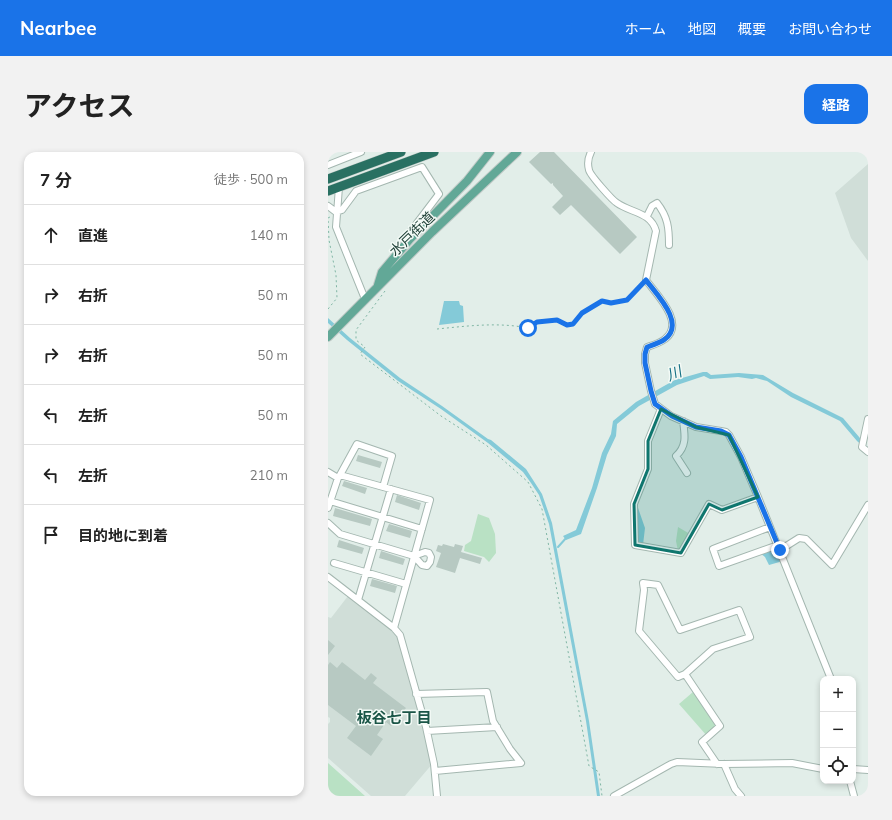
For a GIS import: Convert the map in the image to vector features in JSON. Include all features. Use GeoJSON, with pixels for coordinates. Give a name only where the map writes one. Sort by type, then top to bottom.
{"type":"FeatureCollection","features":[{"type":"Feature","properties":{"kind":"highway"},"geometry":{"type":"LineString","coordinates":[[328,179],[401,152]]}},
{"type":"Feature","properties":{"kind":"highway"},"geometry":{"type":"LineString","coordinates":[[328,191],[434,152]]}},
{"type":"Feature","properties":{"kind":"main road"},"geometry":{"type":"LineString","coordinates":[[382,288],[382,272],[410,239],[467,181],[490,152]]}},
{"type":"Feature","properties":{"kind":"main road","name":"水戸街道"},"geometry":{"type":"LineString","coordinates":[[328,337],[364,299],[382,288],[432,232],[517,153]]}},
{"type":"Feature","properties":{"kind":"street"},"geometry":{"type":"LineString","coordinates":[[328,165],[361,152]]}},
{"type":"Feature","properties":{"kind":"street"},"geometry":{"type":"LineString","coordinates":[[591,152],[588,159],[589,172],[608,195],[617,203],[647,216],[656,231],[646,280],[666,305],[670,312],[672,323],[671,331],[668,336],[664,340],[647,347],[645,354],[645,363],[655,404],[672,416],[696,427],[726,432],[729,435],[741,457],[830,676]]}},
{"type":"Feature","properties":{"kind":"street"},"geometry":{"type":"LineString","coordinates":[[336,212],[342,210],[356,191],[422,167],[439,194],[411,231],[410,239]]}},
{"type":"Feature","properties":{"kind":"street"},"geometry":{"type":"LineString","coordinates":[[339,187],[336,227],[364,299]]}},
{"type":"Feature","properties":{"kind":"street"},"geometry":{"type":"LineString","coordinates":[[647,216],[652,206],[657,203],[662,210],[669,228],[669,245]]}},
{"type":"Feature","properties":{"kind":"street"},"geometry":{"type":"LineString","coordinates":[[328,206],[336,212]]}},
{"type":"Feature","properties":{"kind":"street"},"geometry":{"type":"LineString","coordinates":[[661,409],[648,441],[648,469],[634,504],[635,545],[681,553],[709,504],[722,510],[758,498]]}},
{"type":"Feature","properties":{"kind":"street"},"geometry":{"type":"LineString","coordinates":[[868,418],[862,447],[868,452]]}},
{"type":"Feature","properties":{"kind":"street"},"geometry":{"type":"LineString","coordinates":[[683,421],[685,438],[682,450],[676,456],[687,473]]}},
{"type":"Feature","properties":{"kind":"street"},"geometry":{"type":"LineString","coordinates":[[328,508],[339,477],[357,444],[392,456],[383,487]]}},
{"type":"Feature","properties":{"kind":"street"},"geometry":{"type":"LineString","coordinates":[[328,472],[339,477],[430,500],[394,628]]}},
{"type":"Feature","properties":{"kind":"street"},"geometry":{"type":"LineString","coordinates":[[358,600],[391,489]]}},
{"type":"Feature","properties":{"kind":"street"},"geometry":{"type":"LineString","coordinates":[[330,501],[422,529]]}},
{"type":"Feature","properties":{"kind":"street"},"geometry":{"type":"LineString","coordinates":[[770,527],[712,549],[720,566],[778,547],[799,538],[806,539],[832,565],[868,505]]}},
{"type":"Feature","properties":{"kind":"street"},"geometry":{"type":"LineString","coordinates":[[328,523],[340,534],[414,556]]}},
{"type":"Feature","properties":{"kind":"street"},"geometry":{"type":"LineString","coordinates":[[334,563],[406,584]]}},
{"type":"Feature","properties":{"kind":"street"},"geometry":{"type":"LineString","coordinates":[[328,577],[400,634],[427,732],[435,771],[437,796]]}},
{"type":"Feature","properties":{"kind":"street"},"geometry":{"type":"LineString","coordinates":[[643,583],[658,586],[680,630],[740,610],[750,637],[713,649],[685,674],[678,677],[639,631],[644,590],[643,583]]}},
{"type":"Feature","properties":{"kind":"street"},"geometry":{"type":"LineString","coordinates":[[685,674],[720,726],[702,742],[720,764],[741,796]]}},
{"type":"Feature","properties":{"kind":"street"},"geometry":{"type":"LineString","coordinates":[[416,694],[487,692],[493,721],[510,749],[521,763],[435,771]]}},
{"type":"Feature","properties":{"kind":"street"},"geometry":{"type":"LineString","coordinates":[[427,732],[497,727]]}},
{"type":"Feature","properties":{"kind":"street"},"geometry":{"type":"LineString","coordinates":[[614,796],[677,762],[720,764],[792,763],[820,768]]}},
{"type":"Feature","properties":{"kind":"street"},"geometry":{"type":"LineString","coordinates":[[856,769],[868,770]]}},
{"type":"Feature","properties":{"kind":"street"},"geometry":{"type":"LineString","coordinates":[[851,784],[854,796]]}},
{"type":"Feature","properties":{"kind":"path"},"geometry":{"type":"LineString","coordinates":[[328,309],[337,298],[336,276],[329,240],[328,218],[336,212]]}},
{"type":"Feature","properties":{"kind":"path"},"geometry":{"type":"LineString","coordinates":[[437,329],[478,325],[512,325],[528,328],[537,322],[557,320],[567,325],[573,324],[582,313],[602,301],[611,303],[627,300],[646,280]]}},
{"type":"Feature","properties":{"kind":"path"},"geometry":{"type":"LineString","coordinates":[[382,288],[356,330],[356,340],[365,347],[360,354],[440,416],[486,445],[528,482],[542,509],[589,766],[599,772],[602,796]]}},
{"type":"Feature","properties":{"kind":"highlighted area"},"geometry":{"type":"Polygon","coordinates":[[[661,409],[696,427],[729,435],[758,497],[722,510],[709,504],[681,553],[635,545],[634,504],[648,469],[648,441],[661,409]]]}},
{"type":"Feature","properties":{"kind":"shaded area"},"geometry":{"type":"Polygon","coordinates":[[[868,164],[868,261],[851,238],[835,193],[868,164]]]}},
{"type":"Feature","properties":{"kind":"shaded area"},"geometry":{"type":"Polygon","coordinates":[[[348,596],[398,635],[433,763],[405,796],[371,796],[328,758],[328,724],[330,722],[330,718],[328,717],[328,617],[331,618],[348,596]]]}},
{"type":"Feature","properties":{"kind":"green space"},"geometry":{"type":"Polygon","coordinates":[[[478,514],[489,518],[495,534],[496,553],[489,562],[484,557],[464,551],[465,545],[471,541],[478,514]]]}},
{"type":"Feature","properties":{"kind":"green space"},"geometry":{"type":"Polygon","coordinates":[[[678,527],[690,534],[678,551],[676,541],[678,527]]]}},
{"type":"Feature","properties":{"kind":"green space"},"geometry":{"type":"Polygon","coordinates":[[[693,692],[718,726],[707,736],[679,704],[693,692]]]}},
{"type":"Feature","properties":{"kind":"green space"},"geometry":{"type":"Polygon","coordinates":[[[328,763],[365,796],[328,796],[328,763]]]}},
{"type":"Feature","properties":{"kind":"water"},"geometry":{"type":"Polygon","coordinates":[[[444,301],[459,301],[460,305],[463,306],[464,322],[439,325],[444,301]]]}},
{"type":"Feature","properties":{"kind":"water"},"geometry":{"type":"Polygon","coordinates":[[[328,318],[350,338],[400,378],[491,440],[526,469],[542,494],[552,523],[589,721],[600,796],[597,796],[586,721],[549,524],[539,495],[523,472],[488,443],[441,409],[398,381],[328,323],[328,318]]]}},
{"type":"Feature","properties":{"kind":"water","name":"川"},"geometry":{"type":"Polygon","coordinates":[[[707,372],[711,375],[739,373],[763,375],[793,393],[843,418],[865,444],[868,451],[857,441],[840,421],[791,397],[767,381],[756,378],[752,379],[738,377],[710,379],[704,376],[677,385],[639,406],[617,424],[616,436],[607,455],[581,534],[566,540],[563,536],[576,530],[592,488],[602,453],[611,434],[613,421],[636,402],[675,380],[707,372]]]}},
{"type":"Feature","properties":{"kind":"water"},"geometry":{"type":"Polygon","coordinates":[[[637,505],[645,528],[643,545],[637,544],[637,505]]]}},
{"type":"Feature","properties":{"kind":"water"},"geometry":{"type":"Polygon","coordinates":[[[777,547],[783,561],[769,565],[765,557],[760,553],[777,547]]]}},
{"type":"Feature","properties":{"kind":"building"},"geometry":{"type":"Polygon","coordinates":[[[540,152],[554,152],[637,237],[620,254],[571,205],[560,215],[552,207],[563,196],[553,185],[553,183],[551,184],[529,162],[540,152]]]}},
{"type":"Feature","properties":{"kind":"building"},"geometry":{"type":"Polygon","coordinates":[[[358,455],[382,462],[380,468],[356,461],[358,455]]]}},
{"type":"Feature","properties":{"kind":"building"},"geometry":{"type":"Polygon","coordinates":[[[344,481],[367,488],[365,494],[342,486],[344,481]]]}},
{"type":"Feature","properties":{"kind":"building"},"geometry":{"type":"Polygon","coordinates":[[[397,495],[421,503],[419,510],[395,502],[397,495]]]}},
{"type":"Feature","properties":{"kind":"building"},"geometry":{"type":"Polygon","coordinates":[[[335,508],[372,519],[370,526],[333,516],[335,508]]]}},
{"type":"Feature","properties":{"kind":"building"},"geometry":{"type":"Polygon","coordinates":[[[389,524],[412,531],[410,538],[386,531],[389,524]]]}},
{"type":"Feature","properties":{"kind":"building"},"geometry":{"type":"Polygon","coordinates":[[[339,540],[364,548],[362,554],[337,547],[339,540]]]}},
{"type":"Feature","properties":{"kind":"building"},"geometry":{"type":"Polygon","coordinates":[[[443,544],[454,547],[455,544],[463,546],[461,552],[482,558],[480,564],[460,558],[455,573],[436,567],[441,553],[436,551],[438,545],[442,546],[443,544]]]}},
{"type":"Feature","properties":{"kind":"building"},"geometry":{"type":"Polygon","coordinates":[[[381,551],[405,559],[403,565],[379,558],[381,551]]]}},
{"type":"Feature","properties":{"kind":"building"},"geometry":{"type":"Polygon","coordinates":[[[372,579],[397,586],[395,593],[370,586],[372,579]]]}},
{"type":"Feature","properties":{"kind":"building"},"geometry":{"type":"Polygon","coordinates":[[[328,640],[335,646],[328,655],[328,640]]]}},
{"type":"Feature","properties":{"kind":"building"},"geometry":{"type":"Polygon","coordinates":[[[330,662],[337,668],[342,662],[365,680],[371,673],[377,678],[373,683],[406,708],[391,726],[386,722],[377,735],[383,739],[371,756],[347,738],[356,726],[328,705],[328,665],[330,662]]]}},
{"type":"Feature","properties":{"kind":"waterway","name":"川"},"geometry":{"type":"LineString","coordinates":[[558,547],[567,537]]}},
{"type":"Feature","properties":{"kind":"district","name":"板谷七丁目"},"geometry":{"type":"Point","coordinates":[394,717]}},
{"type":"Feature","properties":{"kind":"route"},"geometry":{"type":"LineString","coordinates":[[528,328],[537,322],[557,320],[567,325],[573,324],[582,313],[602,301],[611,303],[627,300],[646,280],[666,305],[670,312],[672,323],[671,331],[668,336],[664,340],[647,347],[645,354],[645,363],[655,404],[672,416],[696,427],[726,432],[729,435],[741,457],[780,550]]}}]}
